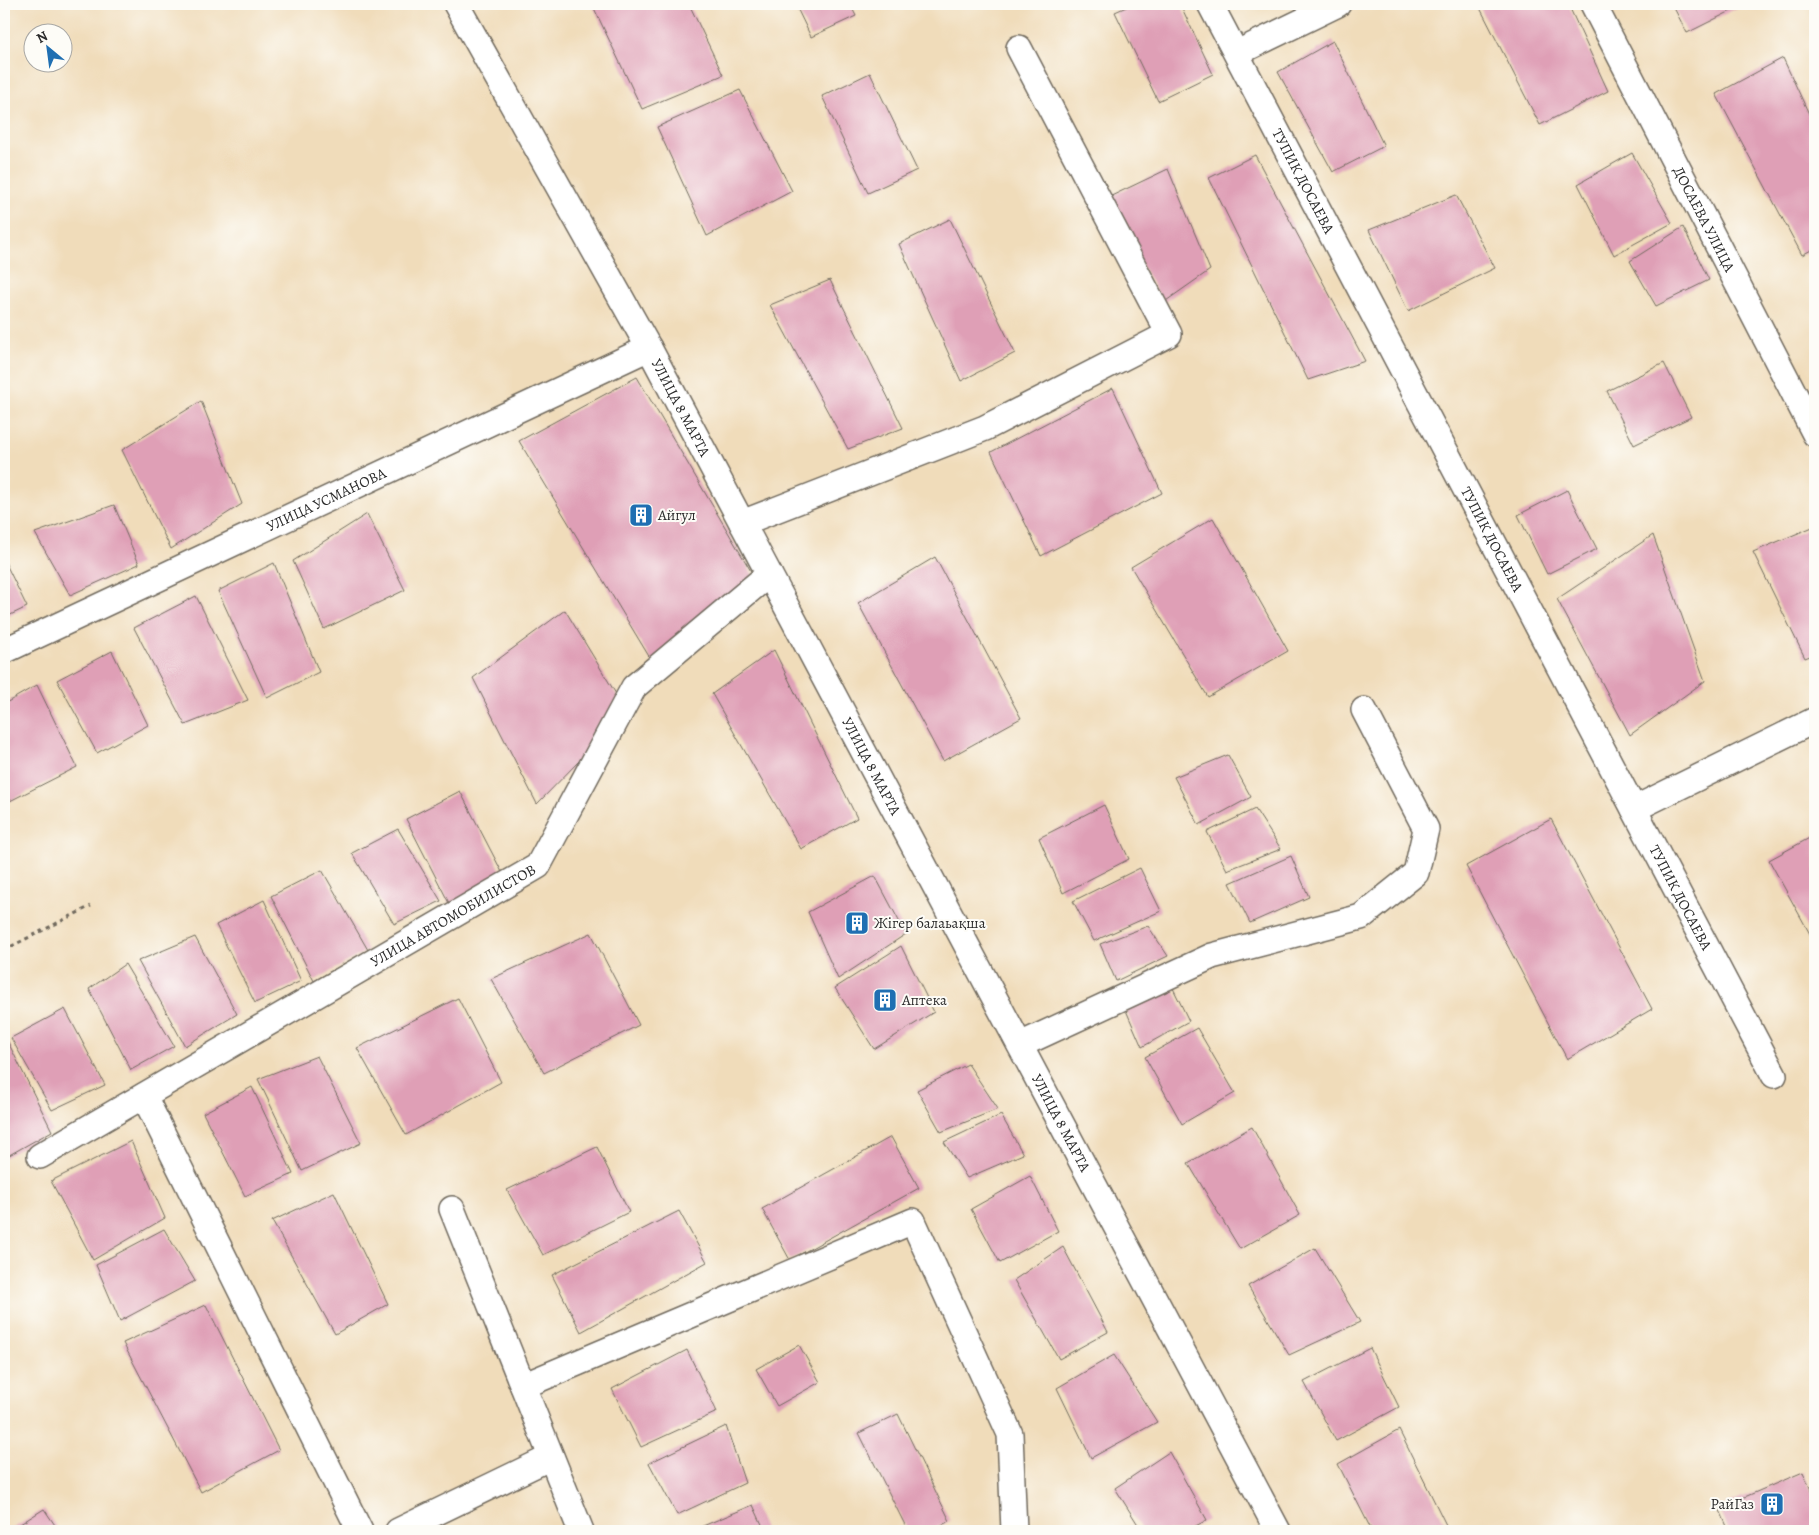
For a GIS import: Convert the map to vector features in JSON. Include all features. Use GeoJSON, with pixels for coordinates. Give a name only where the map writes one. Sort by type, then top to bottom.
{"type":"FeatureCollection","features":[{"type":"Feature","properties":{"kind":"street","name":"УЛИЦА 8 МАРТА"},"geometry":{"type":"LineString","coordinates":[[456,4],[649,348],[1278,1531]]}},
{"type":"Feature","properties":{"kind":"street","name":"ТУПИК ДОСАЕВА"},"geometry":{"type":"LineString","coordinates":[[1210,4],[1774,1075]]}},
{"type":"Feature","properties":{"kind":"street"},"geometry":{"type":"LineString","coordinates":[[1237,53],[1338,4]]}},
{"type":"Feature","properties":{"kind":"street","name":"ДОСАЕВА УЛИЦА"},"geometry":{"type":"LineString","coordinates":[[1593,4],[1815,434]]}},
{"type":"Feature","properties":{"kind":"street"},"geometry":{"type":"LineString","coordinates":[[742,523],[985,428],[1169,334],[1019,48]]}},
{"type":"Feature","properties":{"kind":"street","name":"УЛИЦА УСМАНОВА"},"geometry":{"type":"LineString","coordinates":[[4,651],[649,348]]}},
{"type":"Feature","properties":{"kind":"street","name":"УЛИЦА АВТОМОБИЛИСТОВ"},"geometry":{"type":"LineString","coordinates":[[40,1156],[538,866],[634,687],[769,574]]}},
{"type":"Feature","properties":{"kind":"street"},"geometry":{"type":"LineString","coordinates":[[1020,1045],[1212,956],[1361,917],[1416,873],[1426,829],[1364,710]]}},
{"type":"Feature","properties":{"kind":"street"},"geometry":{"type":"LineString","coordinates":[[1634,809],[1815,720]]}},
{"type":"Feature","properties":{"kind":"street"},"geometry":{"type":"LineString","coordinates":[[144,1096],[360,1531]]}},
{"type":"Feature","properties":{"kind":"street"},"geometry":{"type":"LineString","coordinates":[[452,1209],[581,1531]]}},
{"type":"Feature","properties":{"kind":"street"},"geometry":{"type":"LineString","coordinates":[[523,1386],[913,1222],[1010,1434],[1014,1531]]}},
{"type":"Feature","properties":{"kind":"street"},"geometry":{"type":"LineString","coordinates":[[398,1531],[552,1457]]}},
{"type":"Feature","properties":{"kind":"path"},"geometry":{"type":"LineString","coordinates":[[4,950],[91,906]]}},
{"type":"Feature","properties":{"kind":"building"},"geometry":{"type":"Polygon","coordinates":[[[592,4],[689,4],[723,75],[642,109],[592,4]]]}},
{"type":"Feature","properties":{"kind":"building"},"geometry":{"type":"Polygon","coordinates":[[[795,4],[850,4],[856,16],[811,37],[795,4]]]}},
{"type":"Feature","properties":{"kind":"building"},"geometry":{"type":"Polygon","coordinates":[[[1133,4],[1180,4],[1213,74],[1158,101],[1115,12],[1133,4]]]}},
{"type":"Feature","properties":{"kind":"building"},"geometry":{"type":"Polygon","coordinates":[[[1478,4],[1568,4],[1608,91],[1540,125],[1478,4]]]}},
{"type":"Feature","properties":{"kind":"building"},"geometry":{"type":"Polygon","coordinates":[[[1672,4],[1745,4],[1687,33],[1672,4]]]}},
{"type":"Feature","properties":{"kind":"building"},"geometry":{"type":"Polygon","coordinates":[[[1333,41],[1384,146],[1333,172],[1278,72],[1333,41]]]}},
{"type":"Feature","properties":{"kind":"building"},"geometry":{"type":"Polygon","coordinates":[[[1783,58],[1815,127],[1815,248],[1802,255],[1716,94],[1783,58]]]}},
{"type":"Feature","properties":{"kind":"building"},"geometry":{"type":"Polygon","coordinates":[[[870,73],[917,170],[868,193],[822,96],[870,73]]]}},
{"type":"Feature","properties":{"kind":"building"},"geometry":{"type":"Polygon","coordinates":[[[740,90],[792,191],[707,236],[657,127],[740,90]]]}},
{"type":"Feature","properties":{"kind":"building"},"geometry":{"type":"Polygon","coordinates":[[[1632,153],[1672,223],[1614,255],[1578,184],[1632,153]]]}},
{"type":"Feature","properties":{"kind":"building"},"geometry":{"type":"Polygon","coordinates":[[[1255,155],[1365,361],[1308,380],[1209,178],[1255,155]]]}},
{"type":"Feature","properties":{"kind":"building"},"geometry":{"type":"Polygon","coordinates":[[[1168,169],[1210,270],[1163,303],[1105,199],[1168,169]]]}},
{"type":"Feature","properties":{"kind":"building"},"geometry":{"type":"Polygon","coordinates":[[[1456,195],[1495,268],[1408,311],[1369,230],[1456,195]]]}},
{"type":"Feature","properties":{"kind":"building"},"geometry":{"type":"Polygon","coordinates":[[[950,219],[1015,353],[961,381],[899,244],[950,219]]]}},
{"type":"Feature","properties":{"kind":"building"},"geometry":{"type":"Polygon","coordinates":[[[1683,227],[1709,280],[1656,306],[1630,261],[1683,227]]]}},
{"type":"Feature","properties":{"kind":"building"},"geometry":{"type":"Polygon","coordinates":[[[830,280],[903,428],[848,449],[770,305],[830,280]]]}},
{"type":"Feature","properties":{"kind":"building"},"geometry":{"type":"Polygon","coordinates":[[[1664,363],[1691,417],[1634,445],[1607,391],[1664,363]]]}},
{"type":"Feature","properties":{"kind":"building","name":"Айгул"},"geometry":{"type":"Polygon","coordinates":[[[637,377],[762,590],[653,663],[519,441],[637,377]]]}},
{"type":"Feature","properties":{"kind":"building"},"geometry":{"type":"Polygon","coordinates":[[[1113,388],[1162,493],[1041,556],[991,452],[1113,388]]]}},
{"type":"Feature","properties":{"kind":"building"},"geometry":{"type":"Polygon","coordinates":[[[201,401],[242,504],[171,549],[122,450],[201,401]]]}},
{"type":"Feature","properties":{"kind":"building"},"geometry":{"type":"Polygon","coordinates":[[[1567,490],[1597,549],[1547,574],[1518,515],[1567,490]]]}},
{"type":"Feature","properties":{"kind":"building"},"geometry":{"type":"Polygon","coordinates":[[[114,505],[139,564],[70,595],[35,533],[114,505]]]}},
{"type":"Feature","properties":{"kind":"building"},"geometry":{"type":"Polygon","coordinates":[[[367,514],[405,590],[324,629],[293,561],[367,514]]]}},
{"type":"Feature","properties":{"kind":"building"},"geometry":{"type":"Polygon","coordinates":[[[1213,518],[1288,651],[1208,697],[1131,567],[1213,518]]]}},
{"type":"Feature","properties":{"kind":"building"},"geometry":{"type":"Polygon","coordinates":[[[1815,526],[1815,654],[1805,658],[1753,552],[1815,526]]]}},
{"type":"Feature","properties":{"kind":"building"},"geometry":{"type":"Polygon","coordinates":[[[1653,535],[1705,681],[1630,735],[1557,599],[1653,535]]]}},
{"type":"Feature","properties":{"kind":"building"},"geometry":{"type":"Polygon","coordinates":[[[935,557],[1021,718],[943,761],[858,603],[935,557]]]}},
{"type":"Feature","properties":{"kind":"building"},"geometry":{"type":"Polygon","coordinates":[[[4,560],[27,607],[4,618],[4,560]]]}},
{"type":"Feature","properties":{"kind":"building"},"geometry":{"type":"Polygon","coordinates":[[[274,563],[319,672],[267,698],[218,591],[274,563]]]}},
{"type":"Feature","properties":{"kind":"building"},"geometry":{"type":"Polygon","coordinates":[[[196,596],[248,700],[185,725],[134,628],[196,596]]]}},
{"type":"Feature","properties":{"kind":"building"},"geometry":{"type":"Polygon","coordinates":[[[565,610],[627,712],[537,804],[473,678],[565,610]]]}},
{"type":"Feature","properties":{"kind":"building"},"geometry":{"type":"Polygon","coordinates":[[[774,650],[857,818],[801,849],[712,694],[774,650]]]}},
{"type":"Feature","properties":{"kind":"building"},"geometry":{"type":"Polygon","coordinates":[[[112,651],[148,725],[97,753],[57,680],[112,651]]]}},
{"type":"Feature","properties":{"kind":"building"},"geometry":{"type":"Polygon","coordinates":[[[37,685],[77,767],[8,802],[4,794],[4,704],[37,685]]]}},
{"type":"Feature","properties":{"kind":"building"},"geometry":{"type":"Polygon","coordinates":[[[1228,755],[1251,797],[1199,825],[1174,777],[1228,755]]]}},
{"type":"Feature","properties":{"kind":"building"},"geometry":{"type":"Polygon","coordinates":[[[460,791],[504,876],[450,905],[406,819],[460,791]]]}},
{"type":"Feature","properties":{"kind":"building"},"geometry":{"type":"Polygon","coordinates":[[[1104,805],[1129,859],[1063,893],[1039,838],[1104,805]]]}},
{"type":"Feature","properties":{"kind":"building"},"geometry":{"type":"Polygon","coordinates":[[[1255,809],[1281,849],[1227,870],[1207,832],[1255,809]]]}},
{"type":"Feature","properties":{"kind":"building"},"geometry":{"type":"Polygon","coordinates":[[[1551,819],[1652,1009],[1567,1059],[1466,866],[1551,819]]]}},
{"type":"Feature","properties":{"kind":"building"},"geometry":{"type":"Polygon","coordinates":[[[398,829],[441,901],[394,924],[352,853],[398,829]]]}},
{"type":"Feature","properties":{"kind":"building"},"geometry":{"type":"Polygon","coordinates":[[[1815,835],[1815,943],[1769,860],[1815,835]]]}},
{"type":"Feature","properties":{"kind":"building"},"geometry":{"type":"Polygon","coordinates":[[[1291,856],[1309,897],[1250,923],[1230,883],[1291,856]]]}},
{"type":"Feature","properties":{"kind":"building"},"geometry":{"type":"Polygon","coordinates":[[[1140,868],[1161,911],[1094,941],[1073,901],[1140,868]]]}},
{"type":"Feature","properties":{"kind":"building"},"geometry":{"type":"Polygon","coordinates":[[[322,870],[368,950],[314,981],[271,896],[322,870]]]}},
{"type":"Feature","properties":{"kind":"building","name":"Жігер балаьақша"},"geometry":{"type":"Polygon","coordinates":[[[875,876],[906,934],[838,979],[808,912],[875,876]]]}},
{"type":"Feature","properties":{"kind":"building"},"geometry":{"type":"Polygon","coordinates":[[[264,900],[301,981],[255,1003],[216,925],[264,900]]]}},
{"type":"Feature","properties":{"kind":"building"},"geometry":{"type":"Polygon","coordinates":[[[1148,926],[1168,956],[1116,981],[1100,944],[1148,926]]]}},
{"type":"Feature","properties":{"kind":"building"},"geometry":{"type":"Polygon","coordinates":[[[591,933],[639,1025],[544,1073],[491,979],[591,933]]]}},
{"type":"Feature","properties":{"kind":"building"},"geometry":{"type":"Polygon","coordinates":[[[195,937],[237,1014],[185,1046],[138,961],[195,937]]]}},
{"type":"Feature","properties":{"kind":"building","name":"Аптека"},"geometry":{"type":"Polygon","coordinates":[[[901,946],[934,1012],[874,1049],[835,988],[901,946]]]}},
{"type":"Feature","properties":{"kind":"building"},"geometry":{"type":"Polygon","coordinates":[[[125,964],[174,1046],[131,1070],[89,989],[125,964]]]}},
{"type":"Feature","properties":{"kind":"building"},"geometry":{"type":"Polygon","coordinates":[[[1171,984],[1189,1021],[1142,1047],[1125,1008],[1171,984]]]}},
{"type":"Feature","properties":{"kind":"building"},"geometry":{"type":"Polygon","coordinates":[[[458,998],[501,1082],[406,1135],[357,1048],[458,998]]]}},
{"type":"Feature","properties":{"kind":"building"},"geometry":{"type":"Polygon","coordinates":[[[65,1009],[105,1085],[52,1110],[11,1038],[65,1009]]]}},
{"type":"Feature","properties":{"kind":"building"},"geometry":{"type":"Polygon","coordinates":[[[1197,1028],[1235,1093],[1182,1124],[1145,1057],[1197,1028]]]}},
{"type":"Feature","properties":{"kind":"building"},"geometry":{"type":"Polygon","coordinates":[[[4,1034],[52,1131],[4,1158],[4,1034]]]}},
{"type":"Feature","properties":{"kind":"building"},"geometry":{"type":"Polygon","coordinates":[[[317,1056],[361,1143],[302,1171],[258,1079],[317,1056]]]}},
{"type":"Feature","properties":{"kind":"building"},"geometry":{"type":"Polygon","coordinates":[[[968,1064],[998,1109],[941,1132],[917,1090],[968,1064]]]}},
{"type":"Feature","properties":{"kind":"building"},"geometry":{"type":"Polygon","coordinates":[[[252,1087],[293,1174],[245,1196],[203,1113],[252,1087]]]}},
{"type":"Feature","properties":{"kind":"building"},"geometry":{"type":"Polygon","coordinates":[[[1001,1115],[1023,1154],[967,1178],[944,1142],[1001,1115]]]}},
{"type":"Feature","properties":{"kind":"building"},"geometry":{"type":"Polygon","coordinates":[[[1252,1127],[1300,1215],[1240,1249],[1188,1163],[1252,1127]]]}},
{"type":"Feature","properties":{"kind":"building"},"geometry":{"type":"Polygon","coordinates":[[[891,1137],[919,1188],[790,1260],[762,1209],[891,1137]]]}},
{"type":"Feature","properties":{"kind":"building"},"geometry":{"type":"Polygon","coordinates":[[[131,1141],[165,1218],[93,1260],[51,1181],[131,1141]]]}},
{"type":"Feature","properties":{"kind":"building"},"geometry":{"type":"Polygon","coordinates":[[[597,1147],[629,1212],[543,1255],[507,1190],[597,1147]]]}},
{"type":"Feature","properties":{"kind":"building"},"geometry":{"type":"Polygon","coordinates":[[[1030,1176],[1058,1231],[1000,1263],[971,1209],[1030,1176]]]}},
{"type":"Feature","properties":{"kind":"building"},"geometry":{"type":"Polygon","coordinates":[[[334,1192],[388,1304],[335,1334],[272,1221],[334,1192]]]}},
{"type":"Feature","properties":{"kind":"building"},"geometry":{"type":"Polygon","coordinates":[[[679,1211],[707,1262],[581,1332],[552,1275],[679,1211]]]}},
{"type":"Feature","properties":{"kind":"building"},"geometry":{"type":"Polygon","coordinates":[[[164,1229],[195,1281],[120,1321],[96,1265],[164,1229]]]}},
{"type":"Feature","properties":{"kind":"building"},"geometry":{"type":"Polygon","coordinates":[[[1063,1247],[1108,1332],[1059,1359],[1014,1280],[1063,1247]]]}},
{"type":"Feature","properties":{"kind":"building"},"geometry":{"type":"Polygon","coordinates":[[[1315,1248],[1360,1322],[1289,1355],[1248,1286],[1315,1248]]]}},
{"type":"Feature","properties":{"kind":"building"},"geometry":{"type":"Polygon","coordinates":[[[206,1305],[279,1450],[201,1492],[123,1343],[206,1305]]]}},
{"type":"Feature","properties":{"kind":"building"},"geometry":{"type":"Polygon","coordinates":[[[799,1345],[820,1382],[777,1406],[756,1369],[799,1345]]]}},
{"type":"Feature","properties":{"kind":"building"},"geometry":{"type":"Polygon","coordinates":[[[1370,1348],[1399,1407],[1336,1441],[1304,1382],[1370,1348]]]}},
{"type":"Feature","properties":{"kind":"building"},"geometry":{"type":"Polygon","coordinates":[[[687,1350],[717,1412],[641,1447],[612,1389],[687,1350]]]}},
{"type":"Feature","properties":{"kind":"building"},"geometry":{"type":"Polygon","coordinates":[[[1114,1355],[1157,1422],[1091,1458],[1057,1388],[1114,1355]]]}},
{"type":"Feature","properties":{"kind":"building"},"geometry":{"type":"Polygon","coordinates":[[[898,1414],[950,1521],[929,1531],[908,1531],[859,1433],[898,1414]]]}},
{"type":"Feature","properties":{"kind":"building"},"geometry":{"type":"Polygon","coordinates":[[[726,1426],[745,1483],[677,1515],[649,1463],[726,1426]]]}},
{"type":"Feature","properties":{"kind":"building"},"geometry":{"type":"Polygon","coordinates":[[[1399,1430],[1449,1531],[1372,1531],[1338,1464],[1399,1430]]]}},
{"type":"Feature","properties":{"kind":"building"},"geometry":{"type":"Polygon","coordinates":[[[1169,1452],[1207,1520],[1186,1531],[1142,1531],[1115,1488],[1169,1452]]]}},
{"type":"Feature","properties":{"kind":"building","name":"РайГаз"},"geometry":{"type":"Polygon","coordinates":[[[1803,1472],[1815,1499],[1815,1531],[1729,1531],[1719,1508],[1803,1472]]]}},
{"type":"Feature","properties":{"kind":"building"},"geometry":{"type":"Polygon","coordinates":[[[753,1505],[765,1531],[691,1531],[753,1505]]]}},
{"type":"Feature","properties":{"kind":"building"},"geometry":{"type":"Polygon","coordinates":[[[44,1509],[59,1531],[9,1531],[44,1509]]]}},
{"type":"Feature","properties":{"kind":"place","name":"Айгул"},"geometry":{"type":"Point","coordinates":[641,515]}},
{"type":"Feature","properties":{"kind":"place","name":"Жігер балаьақша"},"geometry":{"type":"Point","coordinates":[857,923]}},
{"type":"Feature","properties":{"kind":"place","name":"Аптека"},"geometry":{"type":"Point","coordinates":[885,1000]}},
{"type":"Feature","properties":{"kind":"place","name":"РайГаз"},"geometry":{"type":"Point","coordinates":[1772,1504]}}]}
